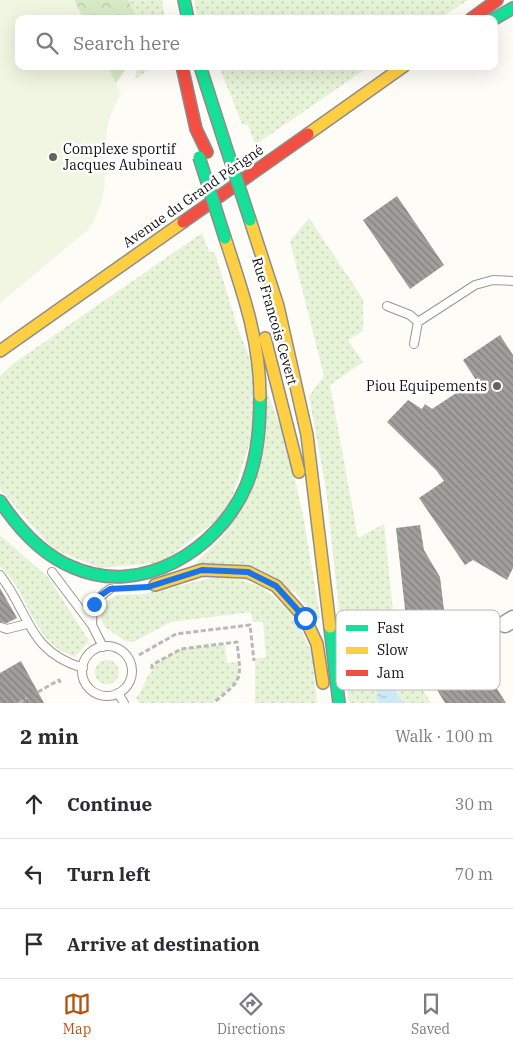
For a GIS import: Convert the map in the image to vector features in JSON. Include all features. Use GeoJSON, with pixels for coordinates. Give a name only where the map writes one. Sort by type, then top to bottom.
{"type":"FeatureCollection","features":[{"type":"Feature","properties":{"kind":"street"},"geometry":{"type":"LineString","coordinates":[[184,0],[187,15]]}},
{"type":"Feature","properties":{"kind":"street"},"geometry":{"type":"LineString","coordinates":[[476,15],[497,0]]}},
{"type":"Feature","properties":{"kind":"street"},"geometry":{"type":"LineString","coordinates":[[498,17],[513,8]]}},
{"type":"Feature","properties":{"kind":"street"},"geometry":{"type":"LineString","coordinates":[[0,501],[12,519],[42,548],[62,562],[84,572],[112,576],[142,575],[169,566],[196,552],[213,537],[238,504],[249,480],[256,456],[259,381],[252,325],[229,235],[196,129],[183,70]]}},
{"type":"Feature","properties":{"kind":"street","name":"Rue Francois Cevert"},"geometry":{"type":"LineString","coordinates":[[201,70],[278,306],[307,435],[336,677]]}},
{"type":"Feature","properties":{"kind":"street","name":"Avenue du Grand Périgné"},"geometry":{"type":"LineString","coordinates":[[0,351],[398,70]]}},
{"type":"Feature","properties":{"kind":"street","name":"Rue Francois Cevert"},"geometry":{"type":"LineString","coordinates":[[229,235],[254,294],[280,392],[326,589]]}},
{"type":"Feature","properties":{"kind":"street"},"geometry":{"type":"LineString","coordinates":[[39,563],[52,572],[70,580]]}},
{"type":"Feature","properties":{"kind":"street"},"geometry":{"type":"LineString","coordinates":[[141,587],[202,570],[248,572],[276,586],[305,618],[317,644],[324,693]]}},
{"type":"Feature","properties":{"kind":"street"},"geometry":{"type":"LineString","coordinates":[[96,587],[114,589]]}},
{"type":"Feature","properties":{"kind":"street","name":"Rue Francois Cevert"},"geometry":{"type":"LineString","coordinates":[[338,690],[339,703]]}},
{"type":"Feature","properties":{"kind":"lane"},"geometry":{"type":"LineString","coordinates":[[414,344],[418,322],[475,285],[493,280],[513,282]]}},
{"type":"Feature","properties":{"kind":"lane"},"geometry":{"type":"LineString","coordinates":[[387,306],[410,315],[418,322]]}},
{"type":"Feature","properties":{"kind":"lane"},"geometry":{"type":"LineString","coordinates":[[52,572],[92,625],[103,647]]}},
{"type":"Feature","properties":{"kind":"lane"},"geometry":{"type":"LineString","coordinates":[[0,575],[39,642],[72,664],[83,668]]}},
{"type":"Feature","properties":{"kind":"lane"},"geometry":{"type":"LineString","coordinates":[[92,625],[92,611],[98,597],[114,589]]}},
{"type":"Feature","properties":{"kind":"lane"},"geometry":{"type":"LineString","coordinates":[[1,627],[7,629],[27,624]]}},
{"type":"Feature","properties":{"kind":"lane"},"geometry":{"type":"LineString","coordinates":[[103,647],[118,649],[130,660],[132,675],[130,682],[118,693],[104,696],[92,690],[84,680],[83,668],[90,654],[103,647]]}},
{"type":"Feature","properties":{"kind":"lane"},"geometry":{"type":"LineString","coordinates":[[118,693],[124,703]]}},
{"type":"Feature","properties":{"kind":"path"},"geometry":{"type":"LineString","coordinates":[[138,655],[176,634],[250,625],[254,660]]}},
{"type":"Feature","properties":{"kind":"path"},"geometry":{"type":"LineString","coordinates":[[152,669],[152,665],[181,649],[237,642],[240,676],[237,684],[213,703]]}},
{"type":"Feature","properties":{"kind":"path"},"geometry":{"type":"LineString","coordinates":[[38,692],[59,680],[62,685]]}},
{"type":"Feature","properties":{"kind":"path"},"geometry":{"type":"LineString","coordinates":[[18,703],[27,698]]}},
{"type":"Feature","properties":{"kind":"green space","name":"Complexe sportif Jacques Aubineau"},"geometry":{"type":"Polygon","coordinates":[[[0,0],[74,0],[81,15],[15,15],[15,70],[109,70],[121,93],[114,107],[107,130],[104,192],[89,229],[0,303],[0,0]]]}},
{"type":"Feature","properties":{"kind":"green space"},"geometry":{"type":"Polygon","coordinates":[[[74,0],[128,0],[136,15],[81,15],[74,0]]]}},
{"type":"Feature","properties":{"kind":"green space"},"geometry":{"type":"Polygon","coordinates":[[[128,0],[162,0],[164,15],[136,15],[128,0]]]}},
{"type":"Feature","properties":{"kind":"green space"},"geometry":{"type":"Polygon","coordinates":[[[194,0],[468,0],[445,15],[197,15],[194,0]]]}},
{"type":"Feature","properties":{"kind":"green space"},"geometry":{"type":"Polygon","coordinates":[[[109,70],[125,70],[116,83],[109,70]]]}},
{"type":"Feature","properties":{"kind":"green space"},"geometry":{"type":"Polygon","coordinates":[[[136,70],[148,70],[135,79],[136,70]]]}},
{"type":"Feature","properties":{"kind":"green space"},"geometry":{"type":"Polygon","coordinates":[[[221,70],[364,70],[255,145],[248,125],[242,124],[221,70]]]}},
{"type":"Feature","properties":{"kind":"green space"},"geometry":{"type":"Polygon","coordinates":[[[309,218],[363,299],[363,331],[348,340],[363,362],[330,385],[358,538],[384,524],[393,610],[339,610],[326,489],[309,396],[324,376],[290,241],[309,218]]]}},
{"type":"Feature","properties":{"kind":"green space"},"geometry":{"type":"Polygon","coordinates":[[[202,233],[209,251],[215,253],[238,329],[253,366],[253,433],[227,512],[163,562],[100,568],[53,549],[0,489],[0,376],[14,363],[202,233]]]}},
{"type":"Feature","properties":{"kind":"green space"},"geometry":{"type":"Polygon","coordinates":[[[266,390],[287,443],[304,520],[320,617],[318,619],[295,592],[191,568],[225,534],[266,390]]]}},
{"type":"Feature","properties":{"kind":"green space"},"geometry":{"type":"Polygon","coordinates":[[[0,535],[49,578],[89,641],[75,657],[60,650],[48,640],[39,629],[19,590],[0,567],[0,535]]]}},
{"type":"Feature","properties":{"kind":"green space"},"geometry":{"type":"Polygon","coordinates":[[[224,575],[262,587],[294,614],[312,654],[317,703],[255,703],[255,659],[266,657],[263,622],[253,622],[251,612],[171,622],[133,642],[125,641],[105,627],[101,618],[101,609],[105,602],[117,595],[143,594],[224,575]]]}},
{"type":"Feature","properties":{"kind":"green space"},"geometry":{"type":"Polygon","coordinates":[[[225,645],[227,663],[237,662],[238,677],[236,683],[211,703],[139,703],[136,698],[153,670],[153,666],[181,649],[225,645]]]}},
{"type":"Feature","properties":{"kind":"green space"},"geometry":{"type":"Polygon","coordinates":[[[107,660],[116,663],[119,672],[116,681],[107,684],[98,681],[95,672],[98,663],[107,660]]]}},
{"type":"Feature","properties":{"kind":"green space"},"geometry":{"type":"Polygon","coordinates":[[[348,690],[377,690],[378,703],[349,703],[348,690]]]}},
{"type":"Feature","properties":{"kind":"green space"},"geometry":{"type":"Polygon","coordinates":[[[395,690],[423,690],[431,703],[403,703],[395,690]]]}},
{"type":"Feature","properties":{"kind":"water"},"geometry":{"type":"Polygon","coordinates":[[[377,690],[395,690],[403,703],[378,703],[377,690]]]}},
{"type":"Feature","properties":{"kind":"building"},"geometry":{"type":"Polygon","coordinates":[[[397,196],[444,265],[410,289],[363,220],[397,196]]]}},
{"type":"Feature","properties":{"kind":"building"},"geometry":{"type":"Polygon","coordinates":[[[500,335],[513,355],[513,568],[507,580],[473,560],[465,565],[419,498],[444,481],[436,470],[387,422],[408,400],[422,409],[425,404],[432,409],[476,380],[463,360],[500,335]]]}},
{"type":"Feature","properties":{"kind":"building"},"geometry":{"type":"Polygon","coordinates":[[[420,525],[424,550],[440,577],[444,610],[405,610],[396,528],[420,525]]]}},
{"type":"Feature","properties":{"kind":"building"},"geometry":{"type":"Polygon","coordinates":[[[0,588],[17,618],[7,623],[0,622],[0,588]]]}},
{"type":"Feature","properties":{"kind":"building"},"geometry":{"type":"Polygon","coordinates":[[[21,661],[44,703],[0,703],[0,673],[21,661]]]}},
{"type":"Feature","properties":{"kind":"building"},"geometry":{"type":"Polygon","coordinates":[[[437,690],[498,690],[506,703],[445,703],[437,690]]]}},
{"type":"Feature","properties":{"kind":"traffic: fast"},"geometry":{"type":"LineString","coordinates":[[184,0],[187,15]]}},
{"type":"Feature","properties":{"kind":"traffic: fast"},"geometry":{"type":"LineString","coordinates":[[498,17],[513,8]]}},
{"type":"Feature","properties":{"kind":"traffic: fast"},"geometry":{"type":"LineString","coordinates":[[201,70],[224,141]]}},
{"type":"Feature","properties":{"kind":"traffic: fast"},"geometry":{"type":"LineString","coordinates":[[224,141],[250,220]]}},
{"type":"Feature","properties":{"kind":"traffic: fast"},"geometry":{"type":"LineString","coordinates":[[199,157],[225,238]]}},
{"type":"Feature","properties":{"kind":"traffic: fast"},"geometry":{"type":"LineString","coordinates":[[0,501],[14,521],[31,539],[40,548],[61,562],[98,575],[124,576],[150,572],[174,562],[197,548],[217,530],[233,509],[246,486],[253,464],[258,442],[260,396]]}},
{"type":"Feature","properties":{"kind":"traffic: fast"},"geometry":{"type":"LineString","coordinates":[[330,627],[336,678]]}},
{"type":"Feature","properties":{"kind":"traffic: fast"},"geometry":{"type":"LineString","coordinates":[[337,690],[339,703]]}},
{"type":"Feature","properties":{"kind":"traffic: slow"},"geometry":{"type":"LineString","coordinates":[[308,134],[398,70]]}},
{"type":"Feature","properties":{"kind":"traffic: slow"},"geometry":{"type":"LineString","coordinates":[[250,220],[278,306],[307,435],[330,627]]}},
{"type":"Feature","properties":{"kind":"traffic: slow"},"geometry":{"type":"LineString","coordinates":[[0,351],[183,222]]}},
{"type":"Feature","properties":{"kind":"traffic: slow"},"geometry":{"type":"LineString","coordinates":[[225,238],[249,316],[257,355],[260,396]]}},
{"type":"Feature","properties":{"kind":"traffic: slow"},"geometry":{"type":"LineString","coordinates":[[265,338],[299,472]]}},
{"type":"Feature","properties":{"kind":"traffic: slow"},"geometry":{"type":"LineString","coordinates":[[155,585],[202,570],[248,572],[276,586],[305,618],[317,644],[323,683]]}},
{"type":"Feature","properties":{"kind":"traffic: jam"},"geometry":{"type":"LineString","coordinates":[[476,15],[497,0]]}},
{"type":"Feature","properties":{"kind":"traffic: jam"},"geometry":{"type":"LineString","coordinates":[[183,70],[196,129],[207,152]]}},
{"type":"Feature","properties":{"kind":"traffic: jam"},"geometry":{"type":"LineString","coordinates":[[183,222],[308,134]]}},
{"type":"Feature","properties":{"kind":"place","name":"Complexe sportif Jacques Aubineau"},"geometry":{"type":"Point","coordinates":[53,157]}},
{"type":"Feature","properties":{"kind":"place","name":"Piou Equipements"},"geometry":{"type":"Point","coordinates":[497,386]}},
{"type":"Feature","properties":{"kind":"route"},"geometry":{"type":"LineString","coordinates":[[94,604],[98,597],[110,589],[148,587],[202,570],[248,572],[276,586],[305,618]]}}]}
